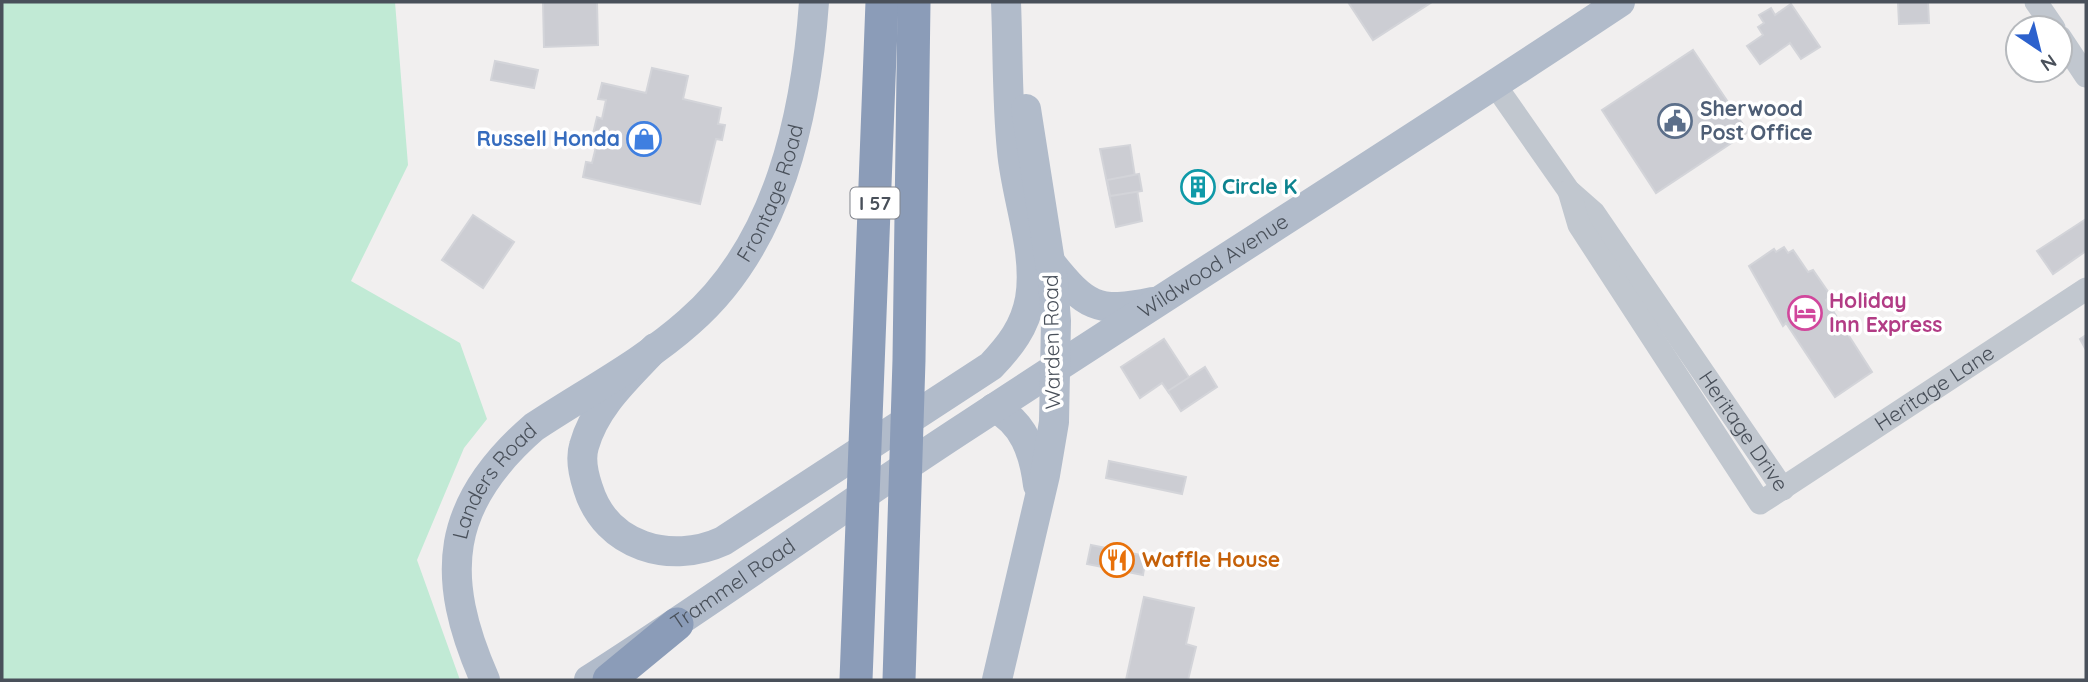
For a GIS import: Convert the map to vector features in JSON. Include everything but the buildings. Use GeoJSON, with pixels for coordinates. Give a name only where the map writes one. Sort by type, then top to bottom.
{"type":"FeatureCollection","features":[{"type":"Feature","properties":{"kind":"highway","name":"I 57"},"geometry":{"type":"LineString","coordinates":[[856,680],[882,2]]}},
{"type":"Feature","properties":{"kind":"highway","name":"I 57"},"geometry":{"type":"LineString","coordinates":[[899,680],[909,360],[914,2]]}},
{"type":"Feature","properties":{"kind":"highway"},"geometry":{"type":"LineString","coordinates":[[609,680],[677,624]]}},
{"type":"Feature","properties":{"kind":"main road","name":"Frontage Road"},"geometry":{"type":"LineString","coordinates":[[655,348],[690,322],[716,295],[760,229],[798,121],[814,2]]}},
{"type":"Feature","properties":{"kind":"main road"},"geometry":{"type":"LineString","coordinates":[[655,348],[600,410],[593,421],[583,450],[584,475],[591,499],[604,519],[617,533],[637,545],[658,552],[701,551],[723,541],[991,366],[1009,347],[1023,325],[1030,297],[1031,269],[1012,152],[1006,2]]}},
{"type":"Feature","properties":{"kind":"main road","name":"Warden Road"},"geometry":{"type":"LineString","coordinates":[[998,680],[1054,422],[1056,321],[1050,262],[1006,2]]}},
{"type":"Feature","properties":{"kind":"main road","name":"Wildwood Avenue"},"geometry":{"type":"LineString","coordinates":[[877,487],[994,408],[1620,2]]}},
{"type":"Feature","properties":{"kind":"main road"},"geometry":{"type":"LineString","coordinates":[[1050,262],[1075,294],[1098,306],[1128,307],[1164,300]]}},
{"type":"Feature","properties":{"kind":"main road","name":"Landers Road"},"geometry":{"type":"LineString","coordinates":[[485,680],[470,646],[456,595],[457,548],[463,520],[495,464],[534,426],[655,348]]}},
{"type":"Feature","properties":{"kind":"main road"},"geometry":{"type":"LineString","coordinates":[[994,408],[1010,416],[1019,425],[1036,464],[1039,497]]}},
{"type":"Feature","properties":{"kind":"main road","name":"Trammel Road"},"geometry":{"type":"LineString","coordinates":[[589,680],[677,624],[877,487]]}},
{"type":"Feature","properties":{"kind":"street"},"geometry":{"type":"LineString","coordinates":[[2074,58],[2086,76]]}},
{"type":"Feature","properties":{"kind":"street","name":"Heritage Drive"},"geometry":{"type":"LineString","coordinates":[[1495,85],[1569,191],[1594,213],[1783,489],[1760,503],[1579,225],[1569,191]]}},
{"type":"Feature","properties":{"kind":"street","name":"Heritage Lane"},"geometry":{"type":"LineString","coordinates":[[1783,489],[2086,289]]}},
{"type":"Feature","properties":{"kind":"green space"},"geometry":{"type":"Polygon","coordinates":[[[2,2],[395,2],[408,165],[351,281],[460,343],[487,419],[464,448],[417,560],[460,680],[2,680],[2,2]]]}},
{"type":"Feature","properties":{"kind":"place","name":"Sherwood Post Office"},"geometry":{"type":"Point","coordinates":[1675,121]}},
{"type":"Feature","properties":{"kind":"place","name":"Russell Honda"},"geometry":{"type":"Point","coordinates":[644,139]}},
{"type":"Feature","properties":{"kind":"place","name":"Circle K"},"geometry":{"type":"Point","coordinates":[1198,187]}},
{"type":"Feature","properties":{"kind":"place","name":"Holiday Inn Express"},"geometry":{"type":"Point","coordinates":[1805,313]}},
{"type":"Feature","properties":{"kind":"place","name":"Waffle House"},"geometry":{"type":"Point","coordinates":[1117,560]}}]}
